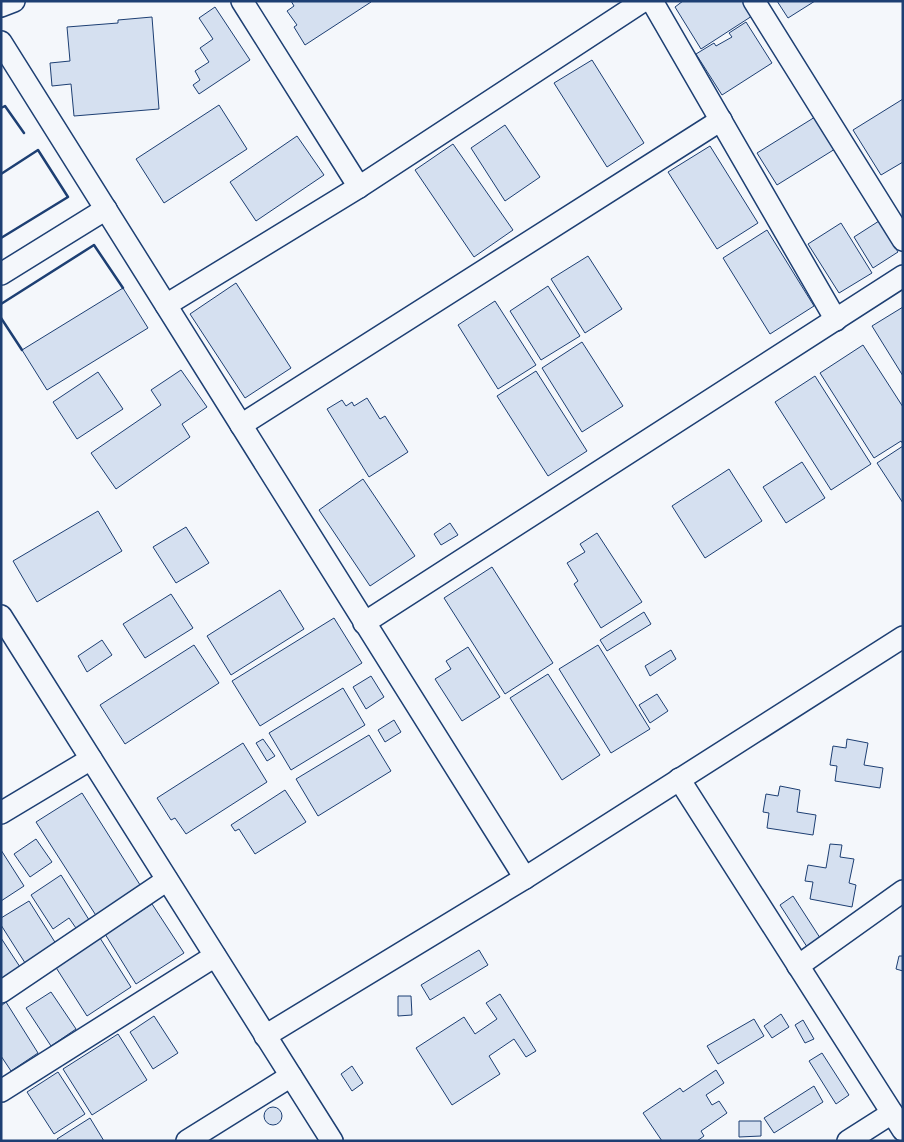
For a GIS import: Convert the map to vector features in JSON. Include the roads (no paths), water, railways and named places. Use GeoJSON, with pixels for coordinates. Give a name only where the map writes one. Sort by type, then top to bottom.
{"type":"FeatureCollection","features":[{"type":"Feature","properties":{"kind":"street"},"geometry":{"type":"LineString","coordinates":[[1,6],[14,1]]}},
{"type":"Feature","properties":{"kind":"street"},"geometry":{"type":"LineString","coordinates":[[242,1],[359,188]]}},
{"type":"Feature","properties":{"kind":"street"},"geometry":{"type":"LineString","coordinates":[[166,305],[359,188],[644,1]]}},
{"type":"Feature","properties":{"kind":"street"},"geometry":{"type":"LineString","coordinates":[[652,1],[836,320]]}},
{"type":"Feature","properties":{"kind":"street"},"geometry":{"type":"LineString","coordinates":[[754,1],[903,240]]}},
{"type":"Feature","properties":{"kind":"street"},"geometry":{"type":"LineString","coordinates":[[1,42],[525,878]]}},
{"type":"Feature","properties":{"kind":"street"},"geometry":{"type":"LineString","coordinates":[[241,425],[721,120]]}},
{"type":"Feature","properties":{"kind":"street"},"geometry":{"type":"LineString","coordinates":[[1,274],[106,209]]}},
{"type":"Feature","properties":{"kind":"street"},"geometry":{"type":"LineString","coordinates":[[364,623],[903,276]]}},
{"type":"Feature","properties":{"kind":"street"},"geometry":{"type":"LineString","coordinates":[[1,616],[332,1141]]}},
{"type":"Feature","properties":{"kind":"street"},"geometry":{"type":"LineString","coordinates":[[265,1036],[525,878],[903,637]]}},
{"type":"Feature","properties":{"kind":"street"},"geometry":{"type":"LineString","coordinates":[[1,813],[91,759]]}},
{"type":"Feature","properties":{"kind":"street"},"geometry":{"type":"LineString","coordinates":[[679,779],[897,1121],[848,1141]]}},
{"type":"Feature","properties":{"kind":"street"},"geometry":{"type":"LineString","coordinates":[[1,992],[167,880]]}},
{"type":"Feature","properties":{"kind":"street"},"geometry":{"type":"LineString","coordinates":[[798,966],[903,891]]}},
{"type":"Feature","properties":{"kind":"street"},"geometry":{"type":"LineString","coordinates":[[1,1091],[215,956]]}},
{"type":"Feature","properties":{"kind":"street"},"geometry":{"type":"LineString","coordinates":[[187,1141],[291,1076]]}}]}
